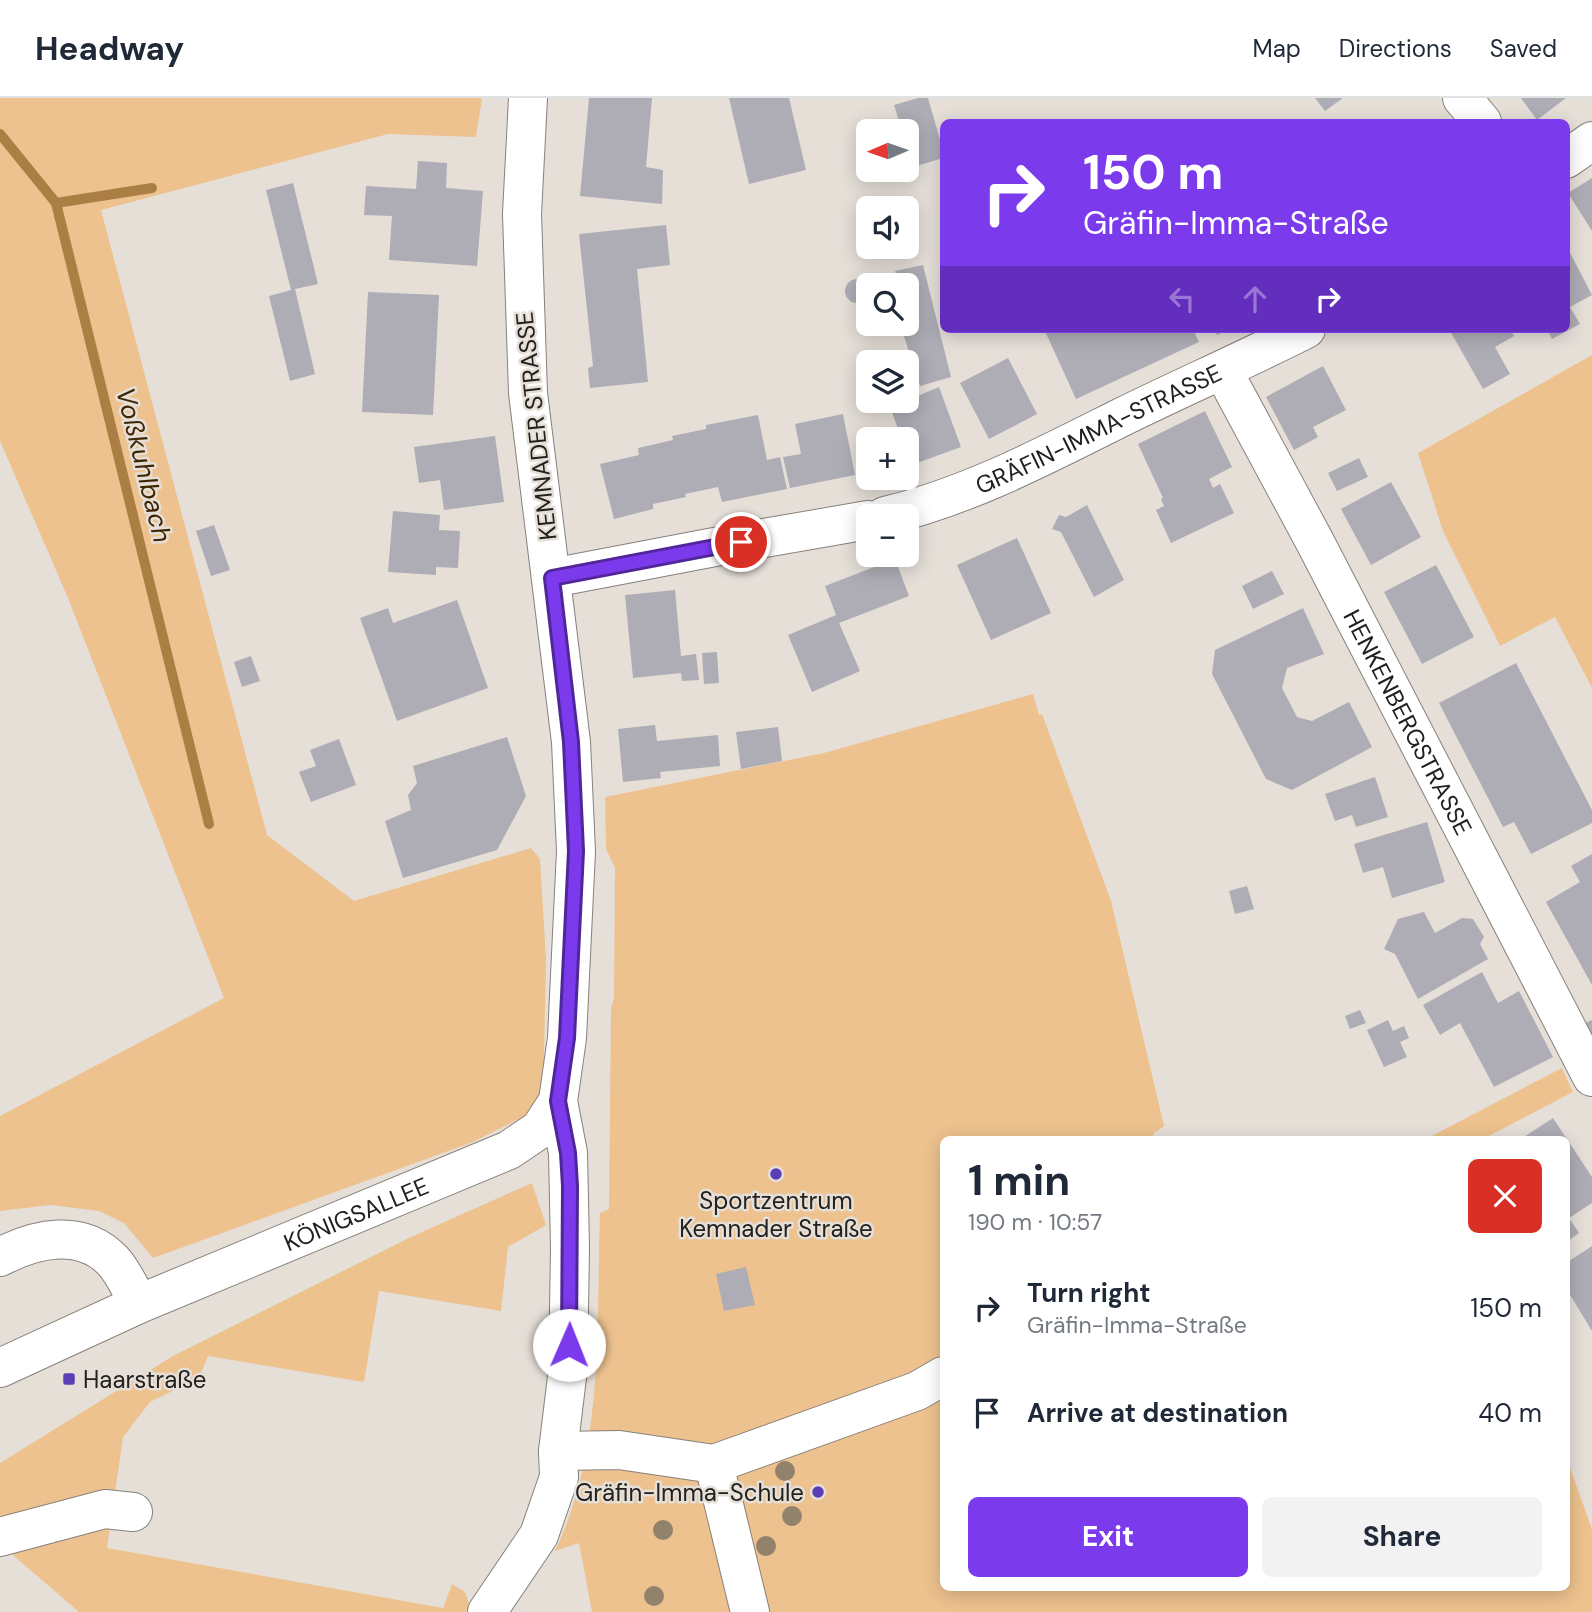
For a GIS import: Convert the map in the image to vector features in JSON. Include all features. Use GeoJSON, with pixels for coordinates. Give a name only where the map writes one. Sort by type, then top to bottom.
{"type":"FeatureCollection","features":[{"type":"Feature","properties":{"kind":"street","name":"KEMNADER STRASSE"},"geometry":{"type":"LineString","coordinates":[[487,1612],[539,1535],[559,1477],[558,1451],[568,1369],[568,1153],[558,1101],[567,1038],[576,851],[571,742],[528,393],[522,214],[528,98]]}},
{"type":"Feature","properties":{"kind":"street"},"geometry":{"type":"LineString","coordinates":[[1462,98],[1480,119]]}},
{"type":"Feature","properties":{"kind":"street"},"geometry":{"type":"LineString","coordinates":[[1570,156],[1592,142]]}},
{"type":"Feature","properties":{"kind":"street","name":"GRÄFIN-IMMA-STRASSE"},"geometry":{"type":"LineString","coordinates":[[919,507],[1022,467],[1298,333]]}},
{"type":"Feature","properties":{"kind":"street","name":"HENKENBERGSTRASSE"},"geometry":{"type":"LineString","coordinates":[[1223,371],[1315,542],[1592,1077]]}},
{"type":"Feature","properties":{"kind":"street"},"geometry":{"type":"LineString","coordinates":[[552,578],[856,522]]}},
{"type":"Feature","properties":{"kind":"street","name":"KÖNIGSALLEE"},"geometry":{"type":"LineString","coordinates":[[0,1368],[139,1304],[509,1150],[540,1129],[558,1101]]}},
{"type":"Feature","properties":{"kind":"street"},"geometry":{"type":"LineString","coordinates":[[0,1256],[44,1240],[69,1239],[94,1246],[113,1262],[139,1304]]}},
{"type":"Feature","properties":{"kind":"street"},"geometry":{"type":"LineString","coordinates":[[558,1451],[619,1450],[714,1464],[917,1391],[940,1379]]}},
{"type":"Feature","properties":{"kind":"street"},"geometry":{"type":"LineString","coordinates":[[714,1464],[750,1612]]}},
{"type":"Feature","properties":{"kind":"street"},"geometry":{"type":"LineString","coordinates":[[0,1537],[105,1509],[133,1512]]}},
{"type":"Feature","properties":{"kind":"shaded area"},"geometry":{"type":"Polygon","coordinates":[[[0,98],[482,98],[476,137],[388,134],[101,210],[267,835],[354,901],[531,848],[540,859],[546,959],[543,1107],[473,1142],[153,1258],[124,1223],[99,1211],[50,1205],[0,1211],[0,1116],[224,998],[68,598],[0,441],[0,98]]]}},
{"type":"Feature","properties":{"kind":"shaded area"},"geometry":{"type":"Polygon","coordinates":[[[1592,355],[1592,688],[1555,617],[1500,646],[1443,531],[1418,453],[1592,355]]]}},
{"type":"Feature","properties":{"kind":"shaded area","name":"Sportzentrum Kemnader Straße"},"geometry":{"type":"Polygon","coordinates":[[[1033,694],[1111,901],[1164,1126],[1153,1136],[940,1136],[940,1591],[1570,1591],[1570,1468],[1592,1529],[1592,1612],[592,1612],[579,1543],[555,1551],[583,1470],[590,1428],[597,1342],[600,1213],[609,1209],[615,868],[606,849],[605,797],[824,753],[1033,694]]]}},
{"type":"Feature","properties":{"kind":"shaded area"},"geometry":{"type":"Polygon","coordinates":[[[1562,1068],[1573,1092],[1489,1136],[1432,1136],[1562,1068]]]}},
{"type":"Feature","properties":{"kind":"shaded area"},"geometry":{"type":"Polygon","coordinates":[[[532,1183],[546,1225],[508,1247],[501,1311],[379,1291],[364,1382],[208,1356],[199,1378],[150,1402],[123,1437],[107,1548],[443,1608],[452,1584],[465,1592],[470,1606],[465,1612],[79,1612],[0,1544],[0,1463],[173,1356],[411,1237],[532,1183]]]}},
{"type":"Feature","properties":{"kind":"building"},"geometry":{"type":"Polygon","coordinates":[[[589,98],[652,98],[646,167],[663,170],[662,204],[580,196],[589,98]]]}},
{"type":"Feature","properties":{"kind":"building"},"geometry":{"type":"Polygon","coordinates":[[[729,98],[789,98],[806,170],[749,184],[729,98]]]}},
{"type":"Feature","properties":{"kind":"building"},"geometry":{"type":"Polygon","coordinates":[[[928,98],[940,140],[940,159],[919,165],[919,119],[898,119],[894,105],[928,98]]]}},
{"type":"Feature","properties":{"kind":"building"},"geometry":{"type":"Polygon","coordinates":[[[1315,98],[1343,98],[1325,111],[1315,98]]]}},
{"type":"Feature","properties":{"kind":"building"},"geometry":{"type":"Polygon","coordinates":[[[1521,98],[1566,98],[1538,119],[1521,98]]]}},
{"type":"Feature","properties":{"kind":"building"},"geometry":{"type":"Polygon","coordinates":[[[418,161],[447,163],[446,188],[483,191],[477,266],[389,260],[392,216],[364,215],[366,186],[416,189],[418,161]]]}},
{"type":"Feature","properties":{"kind":"building"},"geometry":{"type":"Polygon","coordinates":[[[1592,178],[1592,231],[1570,196],[1570,192],[1592,178]]]}},
{"type":"Feature","properties":{"kind":"building"},"geometry":{"type":"Polygon","coordinates":[[[293,183],[318,284],[295,289],[315,374],[290,381],[269,296],[291,290],[266,190],[293,183]]]}},
{"type":"Feature","properties":{"kind":"building"},"geometry":{"type":"Polygon","coordinates":[[[666,225],[670,265],[637,269],[648,382],[590,388],[588,368],[593,366],[579,234],[666,225]]]}},
{"type":"Feature","properties":{"kind":"building"},"geometry":{"type":"Polygon","coordinates":[[[1570,253],[1592,295],[1570,307],[1570,253]]]}},
{"type":"Feature","properties":{"kind":"building"},"geometry":{"type":"Polygon","coordinates":[[[923,265],[951,377],[920,386],[919,350],[908,350],[904,336],[919,336],[919,273],[895,271],[923,265]]]}},
{"type":"Feature","properties":{"kind":"building"},"geometry":{"type":"Polygon","coordinates":[[[856,279],[856,303],[848,300],[845,291],[848,282],[856,279]]]}},
{"type":"Feature","properties":{"kind":"building"},"geometry":{"type":"Polygon","coordinates":[[[368,292],[439,295],[433,415],[362,412],[368,292]]]}},
{"type":"Feature","properties":{"kind":"building"},"geometry":{"type":"Polygon","coordinates":[[[1570,307],[1580,324],[1570,329],[1570,307]]]}},
{"type":"Feature","properties":{"kind":"building"},"geometry":{"type":"Polygon","coordinates":[[[1046,333],[1195,333],[1199,342],[1076,399],[1046,333]]]}},
{"type":"Feature","properties":{"kind":"building"},"geometry":{"type":"Polygon","coordinates":[[[1451,333],[1512,333],[1514,336],[1495,347],[1510,374],[1483,389],[1451,333]]]}},
{"type":"Feature","properties":{"kind":"building"},"geometry":{"type":"Polygon","coordinates":[[[1549,333],[1563,333],[1552,339],[1549,333]]]}},
{"type":"Feature","properties":{"kind":"building"},"geometry":{"type":"Polygon","coordinates":[[[1008,358],[1037,414],[989,439],[960,383],[1008,358]]]}},
{"type":"Feature","properties":{"kind":"building"},"geometry":{"type":"Polygon","coordinates":[[[1323,366],[1346,410],[1313,427],[1318,437],[1294,450],[1266,397],[1323,366]]]}},
{"type":"Feature","properties":{"kind":"building"},"geometry":{"type":"Polygon","coordinates":[[[939,387],[961,447],[919,462],[919,427],[897,427],[892,413],[919,413],[919,395],[939,387]]]}},
{"type":"Feature","properties":{"kind":"building"},"geometry":{"type":"Polygon","coordinates":[[[1205,411],[1232,467],[1209,479],[1213,488],[1220,484],[1234,513],[1171,543],[1156,510],[1164,506],[1161,499],[1163,498],[1138,444],[1205,411]]]}},
{"type":"Feature","properties":{"kind":"building"},"geometry":{"type":"Polygon","coordinates":[[[843,414],[855,475],[790,488],[783,457],[801,454],[795,424],[843,414]]]}},
{"type":"Feature","properties":{"kind":"building"},"geometry":{"type":"Polygon","coordinates":[[[758,415],[767,460],[780,457],[787,489],[722,502],[718,487],[685,494],[686,497],[653,504],[653,509],[614,519],[600,464],[639,455],[638,448],[673,440],[672,436],[706,429],[706,425],[758,415]]]}},
{"type":"Feature","properties":{"kind":"building"},"geometry":{"type":"Polygon","coordinates":[[[495,436],[504,502],[444,510],[440,480],[419,483],[414,447],[495,436]]]}},
{"type":"Feature","properties":{"kind":"building"},"geometry":{"type":"Polygon","coordinates":[[[1359,458],[1368,477],[1337,491],[1328,473],[1359,458]]]}},
{"type":"Feature","properties":{"kind":"building"},"geometry":{"type":"Polygon","coordinates":[[[1391,482],[1421,537],[1371,565],[1341,509],[1391,482]]]}},
{"type":"Feature","properties":{"kind":"building"},"geometry":{"type":"Polygon","coordinates":[[[1087,505],[1124,580],[1094,597],[1061,532],[1052,529],[1059,515],[1066,517],[1087,505]]]}},
{"type":"Feature","properties":{"kind":"building"},"geometry":{"type":"Polygon","coordinates":[[[393,511],[440,515],[439,530],[460,531],[458,568],[436,567],[436,575],[388,572],[393,511]]]}},
{"type":"Feature","properties":{"kind":"building"},"geometry":{"type":"Polygon","coordinates":[[[214,525],[230,570],[211,576],[196,531],[214,525]]]}},
{"type":"Feature","properties":{"kind":"building"},"geometry":{"type":"Polygon","coordinates":[[[1017,538],[1051,613],[991,640],[957,565],[1017,538]]]}},
{"type":"Feature","properties":{"kind":"building"},"geometry":{"type":"Polygon","coordinates":[[[1436,565],[1474,637],[1422,664],[1384,592],[1436,565]]]}},
{"type":"Feature","properties":{"kind":"building"},"geometry":{"type":"Polygon","coordinates":[[[874,567],[898,567],[909,596],[839,623],[860,671],[812,692],[788,635],[836,615],[825,586],[874,567]]]}},
{"type":"Feature","properties":{"kind":"building"},"geometry":{"type":"Polygon","coordinates":[[[1272,571],[1284,594],[1253,609],[1242,586],[1272,571]]]}},
{"type":"Feature","properties":{"kind":"building"},"geometry":{"type":"Polygon","coordinates":[[[675,590],[681,656],[696,654],[699,680],[682,681],[681,673],[633,678],[625,595],[675,590]]]}},
{"type":"Feature","properties":{"kind":"building"},"geometry":{"type":"Polygon","coordinates":[[[457,600],[488,688],[397,721],[360,618],[388,608],[393,623],[457,600]]]}},
{"type":"Feature","properties":{"kind":"building"},"geometry":{"type":"Polygon","coordinates":[[[1303,608],[1324,654],[1287,668],[1282,688],[1297,717],[1312,721],[1349,702],[1372,747],[1292,790],[1266,779],[1212,674],[1215,650],[1303,608]]]}},
{"type":"Feature","properties":{"kind":"building"},"geometry":{"type":"Polygon","coordinates":[[[717,652],[719,683],[704,684],[702,653],[717,652]]]}},
{"type":"Feature","properties":{"kind":"building"},"geometry":{"type":"Polygon","coordinates":[[[251,656],[260,681],[242,687],[234,662],[251,656]]]}},
{"type":"Feature","properties":{"kind":"building"},"geometry":{"type":"Polygon","coordinates":[[[1516,663],[1592,810],[1592,823],[1531,854],[1514,822],[1503,827],[1439,703],[1516,663]]]}},
{"type":"Feature","properties":{"kind":"building"},"geometry":{"type":"Polygon","coordinates":[[[655,725],[657,741],[718,735],[720,766],[660,772],[661,778],[623,782],[618,729],[655,725]]]}},
{"type":"Feature","properties":{"kind":"building"},"geometry":{"type":"Polygon","coordinates":[[[778,727],[782,761],[741,769],[736,732],[778,727]]]}},
{"type":"Feature","properties":{"kind":"building"},"geometry":{"type":"Polygon","coordinates":[[[507,737],[526,796],[497,850],[403,878],[385,821],[411,810],[408,795],[417,783],[413,766],[507,737]]]}},
{"type":"Feature","properties":{"kind":"building"},"geometry":{"type":"Polygon","coordinates":[[[339,739],[356,785],[311,802],[299,772],[316,766],[310,750],[339,739]]]}},
{"type":"Feature","properties":{"kind":"building"},"geometry":{"type":"Polygon","coordinates":[[[1375,777],[1388,817],[1356,827],[1352,815],[1335,821],[1325,794],[1375,777]]]}},
{"type":"Feature","properties":{"kind":"building"},"geometry":{"type":"Polygon","coordinates":[[[1427,822],[1445,882],[1392,898],[1383,867],[1363,873],[1354,844],[1427,822]]]}},
{"type":"Feature","properties":{"kind":"building"},"geometry":{"type":"Polygon","coordinates":[[[1592,854],[1592,985],[1546,902],[1580,882],[1571,866],[1592,854]]]}},
{"type":"Feature","properties":{"kind":"building"},"geometry":{"type":"Polygon","coordinates":[[[1247,886],[1254,909],[1235,914],[1229,891],[1247,886]]]}},
{"type":"Feature","properties":{"kind":"building"},"geometry":{"type":"Polygon","coordinates":[[[1424,912],[1435,933],[1462,918],[1473,919],[1484,937],[1480,944],[1488,959],[1418,999],[1395,954],[1384,949],[1398,919],[1424,912]]]}},
{"type":"Feature","properties":{"kind":"building"},"geometry":{"type":"Polygon","coordinates":[[[1482,972],[1498,1003],[1519,991],[1553,1057],[1494,1087],[1460,1023],[1440,1035],[1423,1005],[1482,972]]]}},
{"type":"Feature","properties":{"kind":"building"},"geometry":{"type":"Polygon","coordinates":[[[1360,1010],[1366,1023],[1350,1029],[1345,1016],[1360,1010]]]}},
{"type":"Feature","properties":{"kind":"building"},"geometry":{"type":"Polygon","coordinates":[[[1388,1020],[1393,1031],[1404,1026],[1409,1038],[1400,1042],[1407,1057],[1384,1067],[1367,1030],[1388,1020]]]}},
{"type":"Feature","properties":{"kind":"building"},"geometry":{"type":"Polygon","coordinates":[[[1592,1020],[1592,1041],[1583,1024],[1592,1020]]]}},
{"type":"Feature","properties":{"kind":"building"},"geometry":{"type":"Polygon","coordinates":[[[1553,1118],[1565,1136],[1526,1136],[1553,1118]]]}},
{"type":"Feature","properties":{"kind":"building"},"geometry":{"type":"Polygon","coordinates":[[[1570,1144],[1592,1177],[1592,1203],[1570,1217],[1570,1144]]]}},
{"type":"Feature","properties":{"kind":"building"},"geometry":{"type":"Polygon","coordinates":[[[1570,1220],[1579,1233],[1570,1239],[1570,1220]]]}},
{"type":"Feature","properties":{"kind":"building"},"geometry":{"type":"Polygon","coordinates":[[[1592,1246],[1592,1331],[1570,1295],[1570,1260],[1592,1246]]]}},
{"type":"Feature","properties":{"kind":"building"},"geometry":{"type":"Polygon","coordinates":[[[746,1267],[755,1305],[724,1311],[716,1274],[746,1267]]]}},
{"type":"Feature","properties":{"kind":"waterway","name":"Voßkuhlbach"},"geometry":{"type":"LineString","coordinates":[[0,134],[56,203],[209,824]]}},
{"type":"Feature","properties":{"kind":"waterway"},"geometry":{"type":"LineString","coordinates":[[56,203],[152,188]]}},
{"type":"Feature","properties":{"kind":"place","name":"Sportzentrum Kemnader Straße"},"geometry":{"type":"Point","coordinates":[776,1174]}},
{"type":"Feature","properties":{"kind":"place","name":"Haarstraße"},"geometry":{"type":"Point","coordinates":[69,1379]}},
{"type":"Feature","properties":{"kind":"place","name":"Gräfin-Imma-Schule"},"geometry":{"type":"Point","coordinates":[818,1492]}},
{"type":"Feature","properties":{"kind":"route"},"geometry":{"type":"LineString","coordinates":[[569,1345],[570,1186],[568,1153],[558,1101],[567,1038],[576,851],[571,742],[552,578],[741,542]]}}]}
